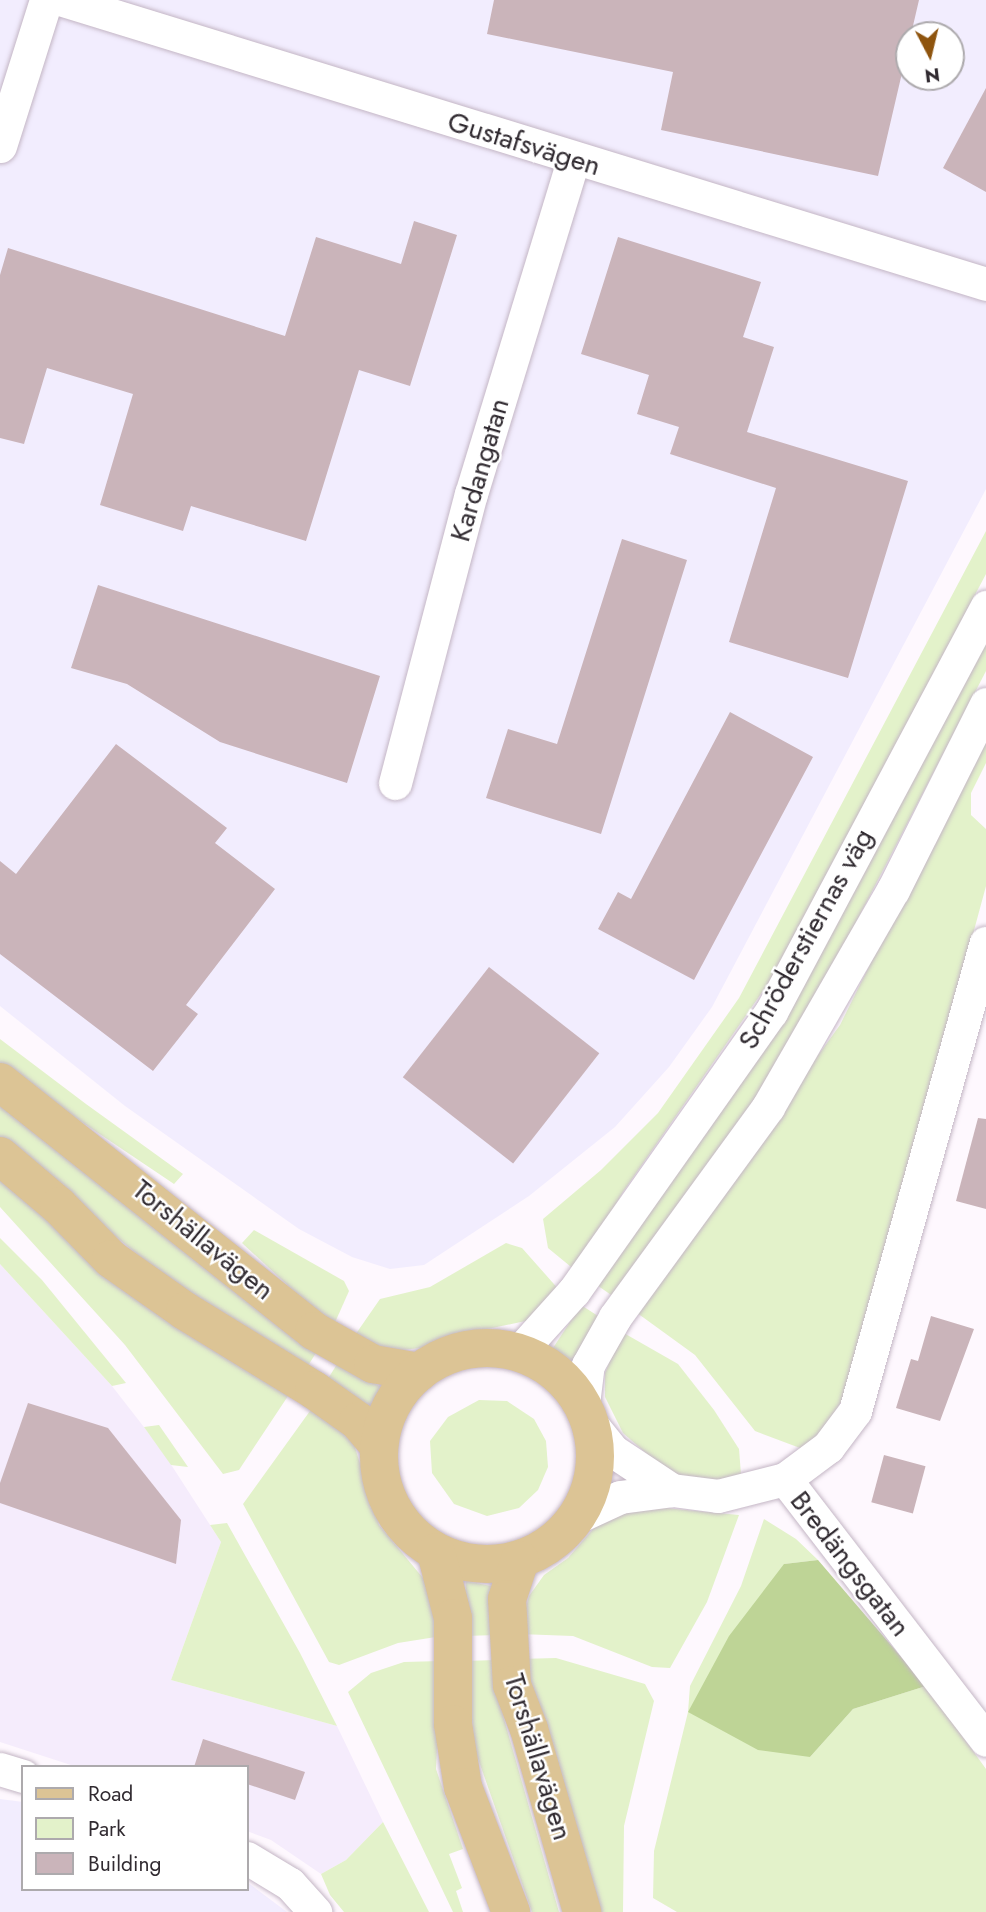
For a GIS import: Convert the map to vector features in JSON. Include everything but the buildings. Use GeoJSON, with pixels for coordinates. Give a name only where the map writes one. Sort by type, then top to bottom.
{"type":"FeatureCollection","features":[{"type":"Feature","properties":{"kind":"main road","name":"Torshällavägen"},"geometry":{"type":"LineString","coordinates":[[0,1082],[137,1186],[314,1331],[373,1364],[419,1372]]}},
{"type":"Feature","properties":{"kind":"main road","name":"Torshällavägen"},"geometry":{"type":"LineString","coordinates":[[0,1156],[59,1206],[111,1259],[185,1311],[314,1390],[358,1421],[379,1446]]}},
{"type":"Feature","properties":{"kind":"main road"},"geometry":{"type":"LineString","coordinates":[[476,1348],[519,1352],[556,1372],[587,1414],[596,1466],[577,1517],[557,1540],[520,1560],[477,1564],[436,1552],[411,1533],[392,1508],[384,1488],[379,1446],[391,1406],[419,1372],[436,1360],[476,1348]]}},
{"type":"Feature","properties":{"kind":"main road"},"geometry":{"type":"LineString","coordinates":[[436,1552],[453,1618],[453,1724],[463,1787],[511,1912]]}},
{"type":"Feature","properties":{"kind":"main road","name":"Torshällavägen"},"geometry":{"type":"LineString","coordinates":[[520,1560],[507,1599],[512,1685],[529,1729],[582,1912]]}},
{"type":"Feature","properties":{"kind":"street"},"geometry":{"type":"LineString","coordinates":[[0,146],[46,0]]}},
{"type":"Feature","properties":{"kind":"street","name":"Gustafsvägen"},"geometry":{"type":"LineString","coordinates":[[63,0],[573,160],[986,284]]}},
{"type":"Feature","properties":{"kind":"street","name":"Kardangatan"},"geometry":{"type":"LineString","coordinates":[[396,783],[471,494],[573,160]]}},
{"type":"Feature","properties":{"kind":"street","name":"Schröderstiernas väg"},"geometry":{"type":"LineString","coordinates":[[519,1352],[574,1291],[771,1012],[986,607]]}},
{"type":"Feature","properties":{"kind":"street","name":"Schröderstiernas väg"},"geometry":{"type":"LineString","coordinates":[[587,1414],[587,1365],[615,1317],[768,1107],[893,890],[986,704]]}},
{"type":"Feature","properties":{"kind":"street"},"geometry":{"type":"LineString","coordinates":[[785,1479],[828,1447],[855,1411],[986,943]]}},
{"type":"Feature","properties":{"kind":"street","name":"Bredängsgatan"},"geometry":{"type":"LineString","coordinates":[[587,1414],[613,1451],[672,1490]]}},
{"type":"Feature","properties":{"kind":"street","name":"Bredängsgatan"},"geometry":{"type":"LineString","coordinates":[[577,1517],[620,1497],[672,1490],[718,1496],[785,1479],[986,1740]]}},
{"type":"Feature","properties":{"kind":"street"},"geometry":{"type":"LineString","coordinates":[[0,1769],[21,1775]]}},
{"type":"Feature","properties":{"kind":"street"},"geometry":{"type":"LineString","coordinates":[[248,1858],[290,1884],[315,1912]]}},
{"type":"Feature","properties":{"kind":"shaded area"},"geometry":{"type":"Polygon","coordinates":[[[0,0],[986,0],[986,489],[712,1007],[669,1067],[615,1127],[529,1196],[424,1265],[390,1269],[352,1257],[299,1229],[125,1106],[0,1006],[0,0]]]}},
{"type":"Feature","properties":{"kind":"shaded area"},"geometry":{"type":"Polygon","coordinates":[[[0,1264],[112,1386],[161,1449],[221,1542],[171,1680],[337,1726],[383,1822],[346,1860],[321,1874],[271,1840],[248,1831],[248,1765],[71,1765],[0,1742],[0,1264]]]}},
{"type":"Feature","properties":{"kind":"shaded area"},"geometry":{"type":"Polygon","coordinates":[[[0,1799],[21,1802],[21,1891],[248,1891],[248,1883],[287,1912],[0,1912],[0,1799]]]}},
{"type":"Feature","properties":{"kind":"green space"},"geometry":{"type":"Polygon","coordinates":[[[986,531],[986,574],[770,981],[623,1192],[576,1271],[548,1248],[543,1219],[601,1170],[658,1113],[739,998],[986,531]]]}},
{"type":"Feature","properties":{"kind":"green space"},"geometry":{"type":"Polygon","coordinates":[[[986,634],[986,671],[789,1052],[614,1297],[594,1283],[986,634]]]}},
{"type":"Feature","properties":{"kind":"green space"},"geometry":{"type":"Polygon","coordinates":[[[986,730],[986,763],[971,793],[971,815],[986,829],[986,886],[850,1389],[808,1451],[755,1431],[695,1355],[633,1310],[840,1025],[986,730]]]}},
{"type":"Feature","properties":{"kind":"green space"},"geometry":{"type":"Polygon","coordinates":[[[0,1039],[183,1174],[174,1184],[0,1067],[0,1039]]]}},
{"type":"Feature","properties":{"kind":"green space"},"geometry":{"type":"Polygon","coordinates":[[[0,1100],[319,1348],[306,1369],[177,1287],[0,1141],[0,1100]]]}},
{"type":"Feature","properties":{"kind":"green space"},"geometry":{"type":"Polygon","coordinates":[[[0,1179],[294,1387],[239,1470],[223,1474],[125,1345],[0,1207],[0,1179]]]}},
{"type":"Feature","properties":{"kind":"green space"},"geometry":{"type":"Polygon","coordinates":[[[254,1230],[344,1281],[349,1291],[333,1327],[242,1243],[254,1230]]]}},
{"type":"Feature","properties":{"kind":"green space"},"geometry":{"type":"Polygon","coordinates":[[[0,1238],[42,1280],[126,1383],[112,1386],[0,1264],[0,1238]]]}},
{"type":"Feature","properties":{"kind":"green space"},"geometry":{"type":"Polygon","coordinates":[[[506,1243],[522,1248],[561,1292],[535,1319],[449,1337],[420,1348],[394,1351],[353,1338],[380,1299],[430,1287],[506,1243]]]}},
{"type":"Feature","properties":{"kind":"green space"},"geometry":{"type":"Polygon","coordinates":[[[581,1305],[601,1318],[573,1362],[553,1349],[581,1305]]]}},
{"type":"Feature","properties":{"kind":"green space"},"geometry":{"type":"Polygon","coordinates":[[[622,1332],[678,1364],[714,1410],[739,1449],[742,1487],[670,1474],[623,1433],[605,1397],[605,1373],[622,1332]]]}},
{"type":"Feature","properties":{"kind":"green space"},"geometry":{"type":"Polygon","coordinates":[[[339,1361],[383,1389],[371,1408],[327,1381],[339,1361]]]}},
{"type":"Feature","properties":{"kind":"green space"},"geometry":{"type":"Polygon","coordinates":[[[479,1400],[507,1401],[534,1419],[546,1441],[548,1467],[538,1490],[519,1508],[487,1516],[454,1504],[432,1473],[430,1441],[448,1417],[479,1400]]]}},
{"type":"Feature","properties":{"kind":"green space"},"geometry":{"type":"Polygon","coordinates":[[[315,1404],[353,1441],[379,1525],[428,1584],[442,1636],[398,1643],[339,1665],[329,1662],[243,1504],[315,1404]]]}},
{"type":"Feature","properties":{"kind":"green space"},"geometry":{"type":"Polygon","coordinates":[[[159,1425],[188,1467],[171,1465],[144,1427],[159,1425]]]}},
{"type":"Feature","properties":{"kind":"green space"},"geometry":{"type":"Polygon","coordinates":[[[665,1508],[739,1515],[707,1602],[670,1668],[652,1667],[573,1636],[519,1634],[529,1596],[544,1575],[568,1558],[594,1528],[624,1510],[665,1508]]]}},
{"type":"Feature","properties":{"kind":"green space"},"geometry":{"type":"Polygon","coordinates":[[[764,1519],[796,1539],[818,1560],[784,1564],[810,1757],[853,1709],[926,1686],[986,1769],[986,1912],[677,1912],[653,1898],[654,1851],[688,1712],[690,1686],[741,1586],[764,1519]]]}},
{"type":"Feature","properties":{"kind":"green space"},"geometry":{"type":"Polygon","coordinates":[[[227,1523],[300,1653],[337,1726],[171,1680],[221,1542],[210,1525],[227,1523]]]}},
{"type":"Feature","properties":{"kind":"green space"},"geometry":{"type":"Polygon","coordinates":[[[818,1560],[926,1686],[853,1709],[810,1757],[758,1750],[688,1712],[729,1636],[784,1564],[818,1560]]]}},
{"type":"Feature","properties":{"kind":"green space"},"geometry":{"type":"Polygon","coordinates":[[[466,1581],[496,1587],[497,1635],[464,1636],[466,1581]]]}},
{"type":"Feature","properties":{"kind":"green space"},"geometry":{"type":"Polygon","coordinates":[[[556,1658],[645,1684],[654,1701],[624,1826],[623,1912],[588,1912],[519,1659],[556,1658]]]}},
{"type":"Feature","properties":{"kind":"green space"},"geometry":{"type":"Polygon","coordinates":[[[496,1660],[500,1705],[559,1912],[532,1912],[476,1753],[465,1661],[496,1660]]]}},
{"type":"Feature","properties":{"kind":"green space"},"geometry":{"type":"Polygon","coordinates":[[[441,1661],[436,1769],[463,1849],[449,1854],[462,1888],[456,1891],[463,1912],[453,1912],[348,1692],[371,1673],[404,1662],[441,1661]]]}},
{"type":"Feature","properties":{"kind":"green space"},"geometry":{"type":"Polygon","coordinates":[[[383,1822],[429,1912],[344,1912],[330,1895],[321,1874],[346,1860],[383,1822]]]}}]}
